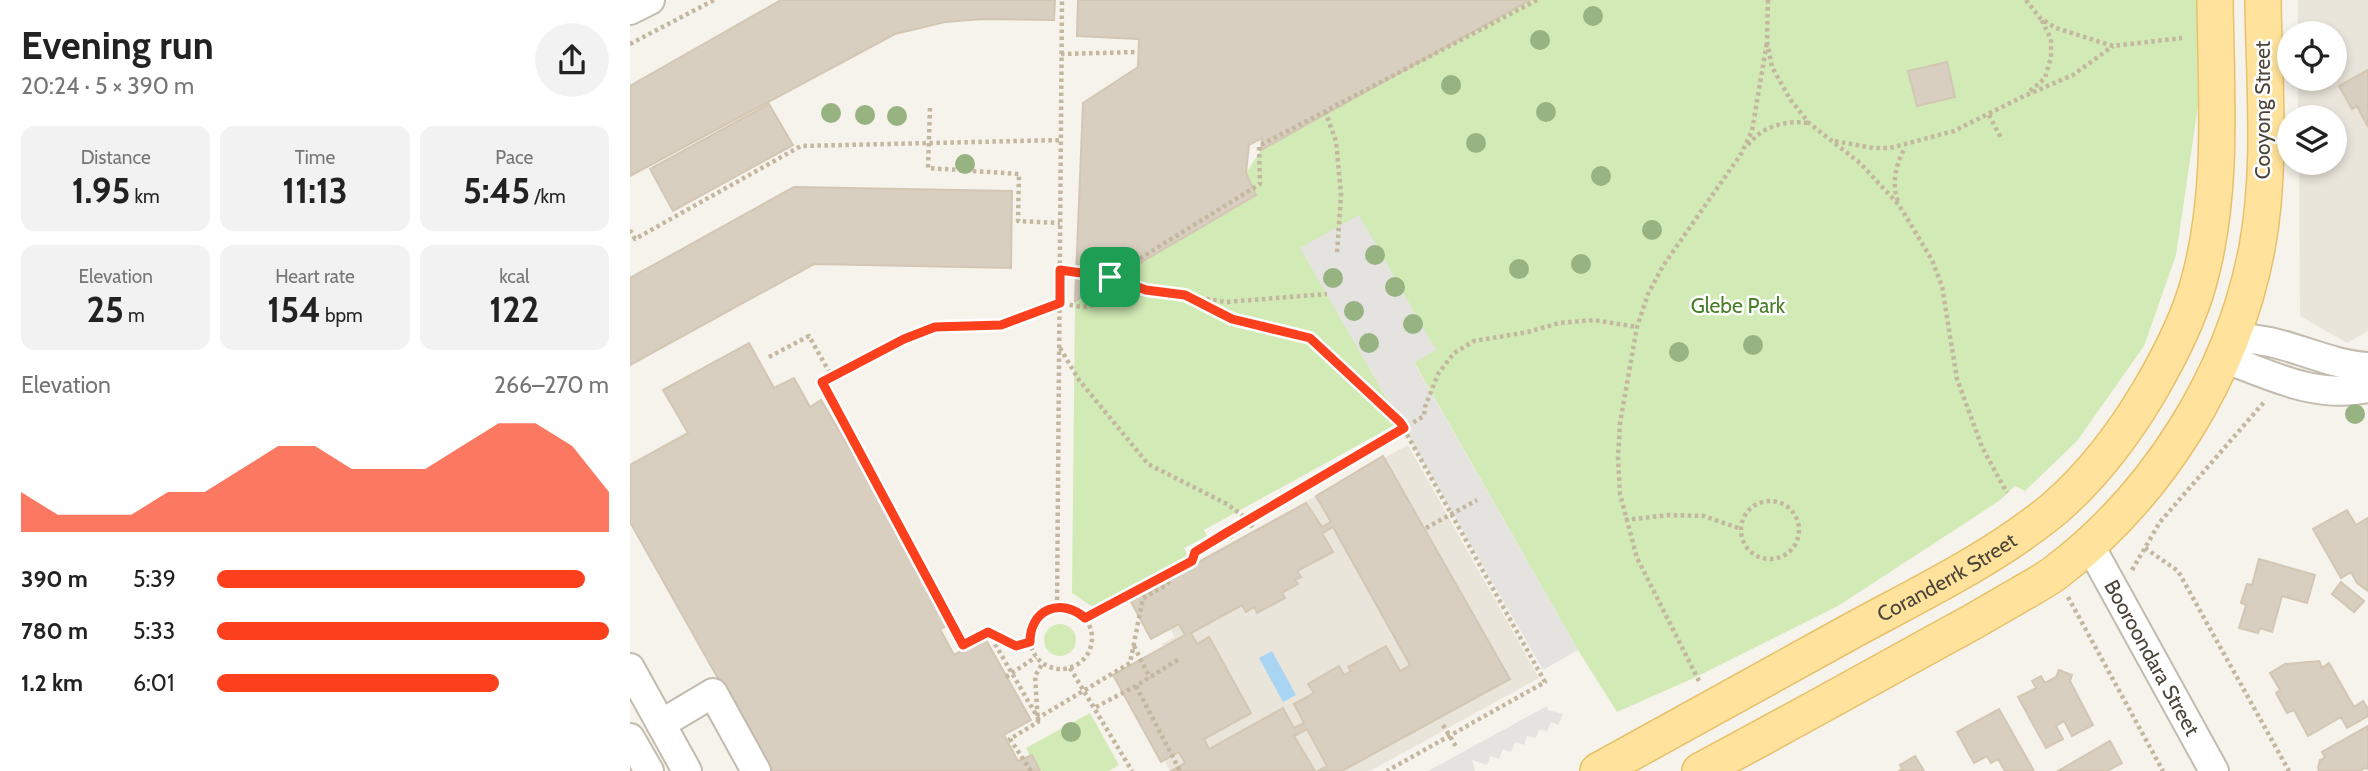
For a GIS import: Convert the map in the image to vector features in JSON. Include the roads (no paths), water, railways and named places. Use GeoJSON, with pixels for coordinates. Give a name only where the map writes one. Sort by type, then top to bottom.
{"type":"FeatureCollection","features":[{"type":"Feature","properties":{"kind":"main road"},"geometry":{"type":"LineString","coordinates":[[2215,0],[2215,172],[2210,229],[2199,283],[2208,313],[2216,327],[2229,340]]}},
{"type":"Feature","properties":{"kind":"main road","name":"Cooyong Street"},"geometry":{"type":"LineString","coordinates":[[2229,340],[2248,288],[2261,217],[2265,156],[2263,0]]}},
{"type":"Feature","properties":{"kind":"main road","name":"Coranderrk Street"},"geometry":{"type":"LineString","coordinates":[[1598,771],[1964,569],[2027,529],[2054,508],[2095,467],[2128,427],[2165,365],[2199,283]]}},
{"type":"Feature","properties":{"kind":"main road"},"geometry":{"type":"LineString","coordinates":[[2165,365],[2189,352],[2229,340]]}},
{"type":"Feature","properties":{"kind":"main road"},"geometry":{"type":"LineString","coordinates":[[1715,767],[2054,574],[2089,544],[2147,485],[2216,375],[2229,340]]}},
{"type":"Feature","properties":{"kind":"main road"},"geometry":{"type":"LineString","coordinates":[[2089,544],[2086,532],[2087,512],[2095,467]]}},
{"type":"Feature","properties":{"kind":"main road"},"geometry":{"type":"LineString","coordinates":[[1996,549],[2067,530],[2078,533],[2089,544]]}},
{"type":"Feature","properties":{"kind":"street"},"geometry":{"type":"LineString","coordinates":[[630,10],[650,0]]}},
{"type":"Feature","properties":{"kind":"street"},"geometry":{"type":"LineString","coordinates":[[2368,367],[2344,366],[2290,347],[2248,337],[2229,340],[2237,363],[2292,385],[2324,390],[2368,388]]}},
{"type":"Feature","properties":{"kind":"street","name":"Booroondara Street"},"geometry":{"type":"LineString","coordinates":[[2089,544],[2214,771]]}},
{"type":"Feature","properties":{"kind":"street"},"geometry":{"type":"LineString","coordinates":[[630,668],[687,771]]}},
{"type":"Feature","properties":{"kind":"street"},"geometry":{"type":"LineString","coordinates":[[661,724],[713,693],[756,771]]}},
{"type":"Feature","properties":{"kind":"street"},"geometry":{"type":"LineString","coordinates":[[630,738],[649,771]]}},
{"type":"Feature","properties":{"kind":"water"},"geometry":{"type":"Polygon","coordinates":[[[1272,651],[1296,695],[1283,702],[1259,658],[1272,651]]]}},
{"type":"Feature","properties":{"kind":"park label","name":"Glebe Park"},"geometry":{"type":"Point","coordinates":[1738,306]}}]}
